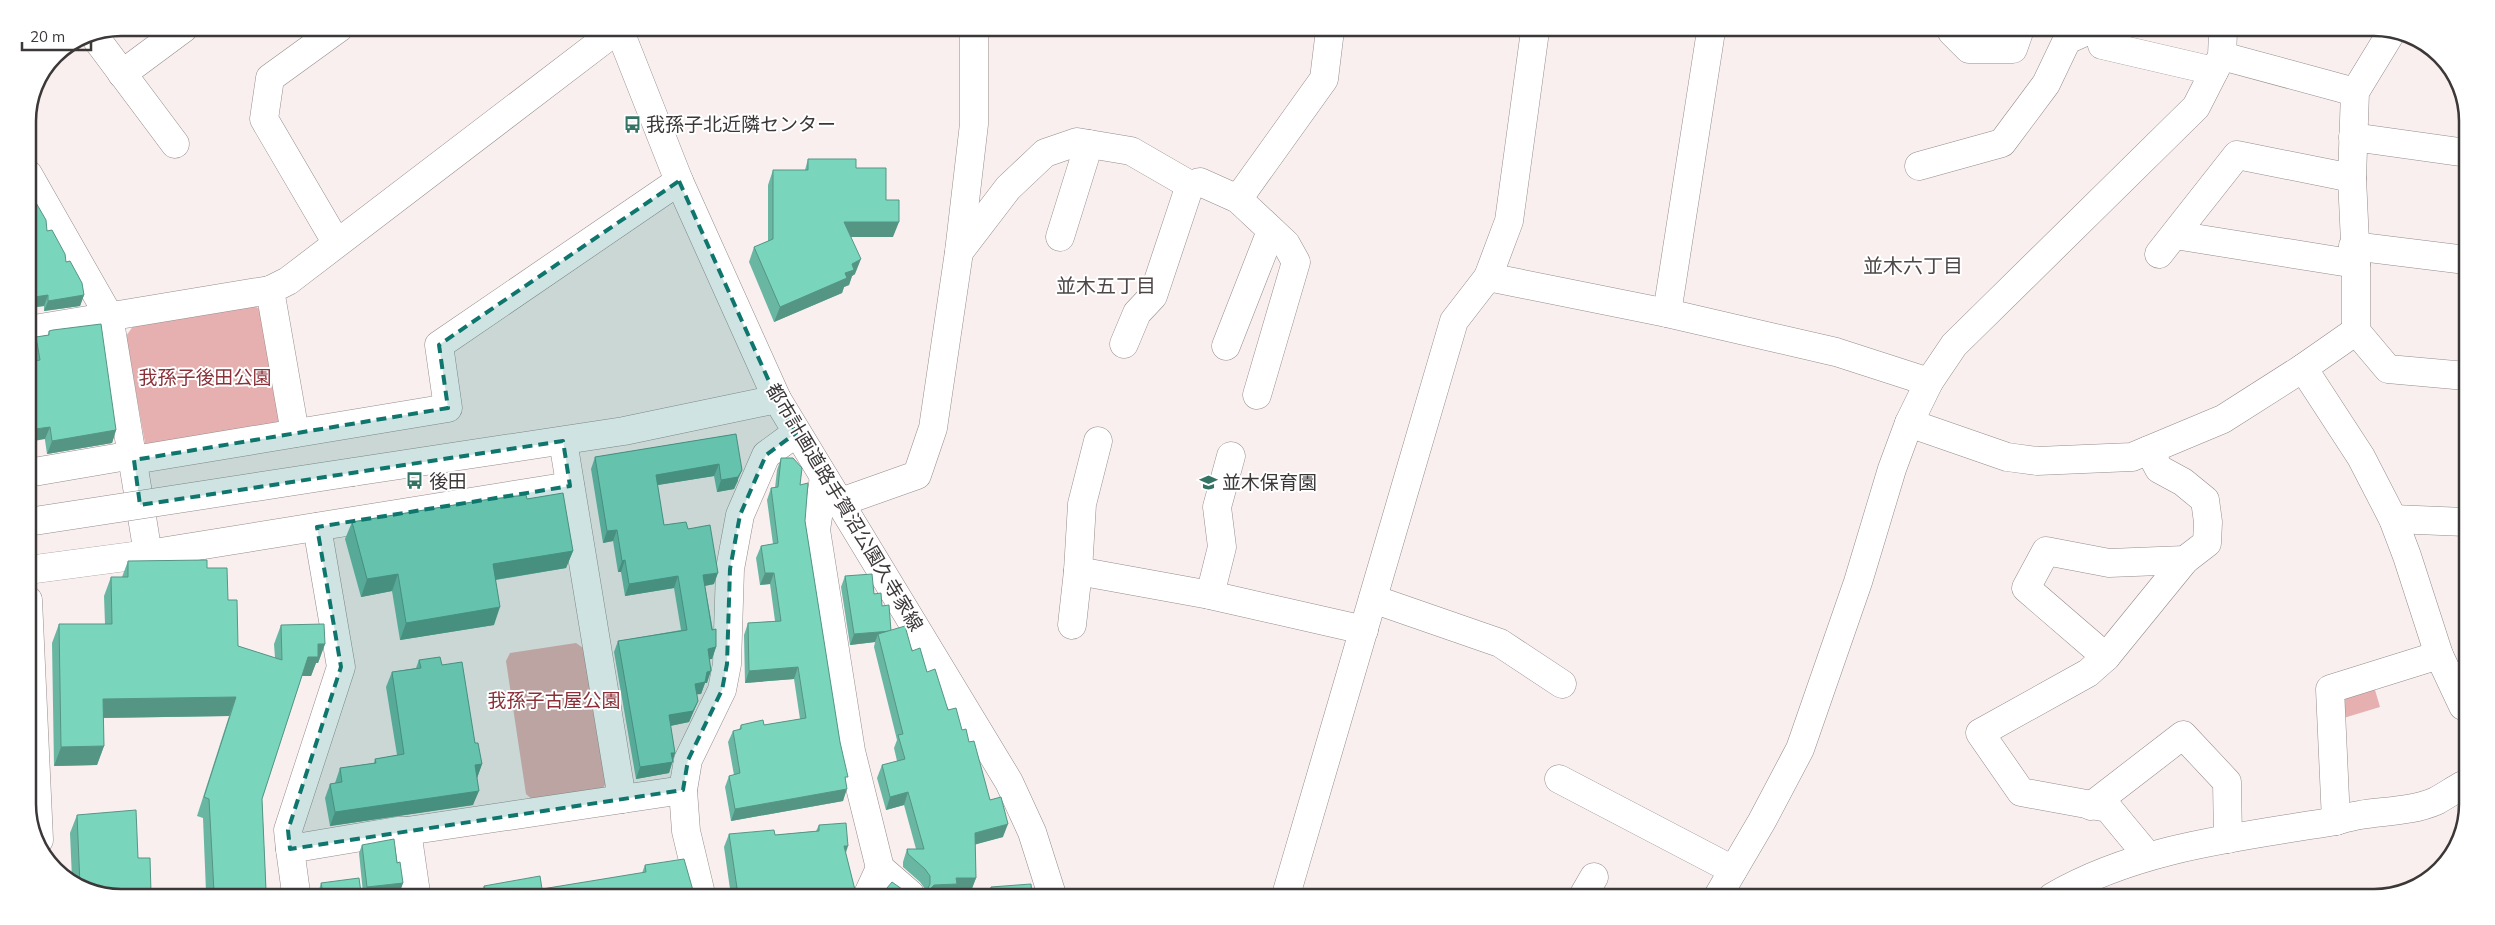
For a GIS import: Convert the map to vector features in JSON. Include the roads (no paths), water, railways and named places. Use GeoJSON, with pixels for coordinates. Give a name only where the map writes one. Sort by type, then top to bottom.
{"type":"FeatureCollection","features":[{"type":"Feature","properties":{"kind":"street"},"geometry":{"type":"LineString","coordinates":[[122,74],[173,36]]}},
{"type":"Feature","properties":{"kind":"street"},"geometry":{"type":"LineString","coordinates":[[328,36],[270,78],[264,119],[336,242]]}},
{"type":"Feature","properties":{"kind":"street"},"geometry":{"type":"LineString","coordinates":[[36,329],[270,290],[288,281],[601,36]]}},
{"type":"Feature","properties":{"kind":"street","name":"都市計画道路手賀沼公園久寺家線"},"geometry":{"type":"LineString","coordinates":[[608,36],[649,109],[679,181],[777,399],[1009,782],[1028,823],[1050,889]]}},
{"type":"Feature","properties":{"kind":"street"},"geometry":{"type":"LineString","coordinates":[[841,502],[917,475],[933,428],[959,252],[974,124],[974,36]]}},
{"type":"Feature","properties":{"kind":"street"},"geometry":{"type":"LineString","coordinates":[[1238,200],[1324,80],[1329,36]]}},
{"type":"Feature","properties":{"kind":"street"},"geometry":{"type":"LineString","coordinates":[[1288,889],[1454,321],[1488,277],[1509,221],[1534,36]]}},
{"type":"Feature","properties":{"kind":"street"},"geometry":{"type":"LineString","coordinates":[[1667,313],[1710,36]]}},
{"type":"Feature","properties":{"kind":"street"},"geometry":{"type":"LineString","coordinates":[[1956,36],[1969,49],[2013,49],[2018,36]]}},
{"type":"Feature","properties":{"kind":"street"},"geometry":{"type":"LineString","coordinates":[[1919,166],[2002,143],[2046,84],[2067,40],[2076,36]]}},
{"type":"Feature","properties":{"kind":"street"},"geometry":{"type":"LineString","coordinates":[[2100,36],[2102,45],[2220,53],[2355,92]]}},
{"type":"Feature","properties":{"kind":"street"},"geometry":{"type":"LineString","coordinates":[[2388,38],[2355,92],[2352,178],[2356,330],[2388,369],[2459,375]]}},
{"type":"Feature","properties":{"kind":"street"},"geometry":{"type":"LineString","coordinates":[[97,40],[175,144]]}},
{"type":"Feature","properties":{"kind":"street"},"geometry":{"type":"LineString","coordinates":[[1722,889],[1762,821],[1800,749],[1858,582],[1892,468],[1909,423],[1929,382],[1954,345],[2196,107],[2220,53]]}},
{"type":"Feature","properties":{"kind":"street"},"geometry":{"type":"LineString","coordinates":[[2352,137],[2459,151]]}},
{"type":"Feature","properties":{"kind":"street"},"geometry":{"type":"LineString","coordinates":[[959,252],[1008,188],[1045,153],[1077,142],[1131,151],[1190,185],[1200,182],[1238,200],[1286,244],[1296,262],[1257,395]]}},
{"type":"Feature","properties":{"kind":"street"},"geometry":{"type":"LineString","coordinates":[[1060,237],[1089,144]]}},
{"type":"Feature","properties":{"kind":"street"},"geometry":{"type":"LineString","coordinates":[[2352,178],[2237,155],[2167,244],[2459,260]]}},
{"type":"Feature","properties":{"kind":"street"},"geometry":{"type":"LineString","coordinates":[[36,472],[448,408],[439,345],[679,181]]}},
{"type":"Feature","properties":{"kind":"street"},"geometry":{"type":"LineString","coordinates":[[1124,344],[1137,312],[1153,296],[1190,185]]}},
{"type":"Feature","properties":{"kind":"street"},"geometry":{"type":"LineString","coordinates":[[36,201],[109,316],[148,554]]}},
{"type":"Feature","properties":{"kind":"street"},"geometry":{"type":"LineString","coordinates":[[1226,346],[1272,230]]}},
{"type":"Feature","properties":{"kind":"street"},"geometry":{"type":"LineString","coordinates":[[1488,277],[1667,313],[1836,352],[1929,382]]}},
{"type":"Feature","properties":{"kind":"street"},"geometry":{"type":"LineString","coordinates":[[270,290],[295,433]]}},
{"type":"Feature","properties":{"kind":"street"},"geometry":{"type":"LineString","coordinates":[[1909,423],[2007,457],[2037,461],[2132,458],[2223,419],[2303,368],[2356,330]]}},
{"type":"Feature","properties":{"kind":"street"},"geometry":{"type":"LineString","coordinates":[[2303,368],[2361,458],[2393,519],[2439,655],[2459,698]]}},
{"type":"Feature","properties":{"kind":"street"},"geometry":{"type":"LineString","coordinates":[[36,521],[563,441],[726,411],[777,399]]}},
{"type":"Feature","properties":{"kind":"street"},"geometry":{"type":"LineString","coordinates":[[700,889],[686,831],[683,790],[688,760],[722,690],[727,664],[730,569],[740,514],[766,455],[796,433]]}},
{"type":"Feature","properties":{"kind":"street"},"geometry":{"type":"LineString","coordinates":[[563,441],[622,799]]}},
{"type":"Feature","properties":{"kind":"street"},"geometry":{"type":"LineString","coordinates":[[1072,625],[1082,504],[1098,441]]}},
{"type":"Feature","properties":{"kind":"street"},"geometry":{"type":"LineString","coordinates":[[2147,855],[2108,808],[2020,792],[1980,733],[2088,673],[2106,657],[2185,560],[2206,543],[2208,522],[2205,500],[2183,482],[2159,469],[2149,450]]}},
{"type":"Feature","properties":{"kind":"street"},"geometry":{"type":"LineString","coordinates":[[1210,596],[1222,547],[1217,507],[1231,456]]}},
{"type":"Feature","properties":{"kind":"street"},"geometry":{"type":"LineString","coordinates":[[824,477],[816,530],[851,751],[880,868],[904,889]]}},
{"type":"Feature","properties":{"kind":"street"},"geometry":{"type":"LineString","coordinates":[[36,569],[148,554],[570,486]]}},
{"type":"Feature","properties":{"kind":"street"},"geometry":{"type":"LineString","coordinates":[[2393,519],[2459,522]]}},
{"type":"Feature","properties":{"kind":"street"},"geometry":{"type":"LineString","coordinates":[[295,889],[288,830],[341,667],[317,527]]}},
{"type":"Feature","properties":{"kind":"street"},"geometry":{"type":"LineString","coordinates":[[2106,657],[2026,588],[2046,551],[2109,563],[2185,560]]}},
{"type":"Feature","properties":{"kind":"street"},"geometry":{"type":"LineString","coordinates":[[1078,570],[1210,596],[1364,630]]}},
{"type":"Feature","properties":{"kind":"street"},"geometry":{"type":"LineString","coordinates":[[1373,598],[1500,643],[1562,684]]}},
{"type":"Feature","properties":{"kind":"street"},"geometry":{"type":"LineString","coordinates":[[2336,821],[2330,689],[2439,655]]}},
{"type":"Feature","properties":{"kind":"street"},"geometry":{"type":"LineString","coordinates":[[2091,806],[2183,735],[2227,782],[2228,839]]}},
{"type":"Feature","properties":{"kind":"street"},"geometry":{"type":"LineString","coordinates":[[36,775],[38,821]]}},
{"type":"Feature","properties":{"kind":"street"},"geometry":{"type":"LineString","coordinates":[[1559,779],[1733,870]]}},
{"type":"Feature","properties":{"kind":"street"},"geometry":{"type":"LineString","coordinates":[[2065,889],[2076,882],[2147,855],[2336,821],[2355,814],[2399,810],[2434,801],[2459,786]]}},
{"type":"Feature","properties":{"kind":"street"},"geometry":{"type":"LineString","coordinates":[[290,849],[397,831],[683,790]]}},
{"type":"Feature","properties":{"kind":"street"},"geometry":{"type":"LineString","coordinates":[[407,831],[415,889]]}},
{"type":"Feature","properties":{"kind":"street"},"geometry":{"type":"LineString","coordinates":[[870,889],[880,868]]}},
{"type":"Feature","properties":{"kind":"place","name":"我孫子北近隣センター"},"geometry":{"type":"Point","coordinates":[632,124]}},
{"type":"Feature","properties":{"kind":"place","name":"後田"},"geometry":{"type":"Point","coordinates":[415,481]}},
{"type":"Feature","properties":{"kind":"place","name":"並木保育園"},"geometry":{"type":"Point","coordinates":[1208,482]}},
{"type":"Feature","properties":{"kind":"district","name":"並木六丁目"},"geometry":{"type":"Point","coordinates":[1913,266]}},
{"type":"Feature","properties":{"kind":"district","name":"並木五丁目"},"geometry":{"type":"Point","coordinates":[1106,286]}},
{"type":"Feature","properties":{"kind":"park label","name":"我孫子後田公園"},"geometry":{"type":"Point","coordinates":[205,377]}},
{"type":"Feature","properties":{"kind":"park label","name":"我孫子古屋公園"},"geometry":{"type":"Point","coordinates":[554,700]}}]}
